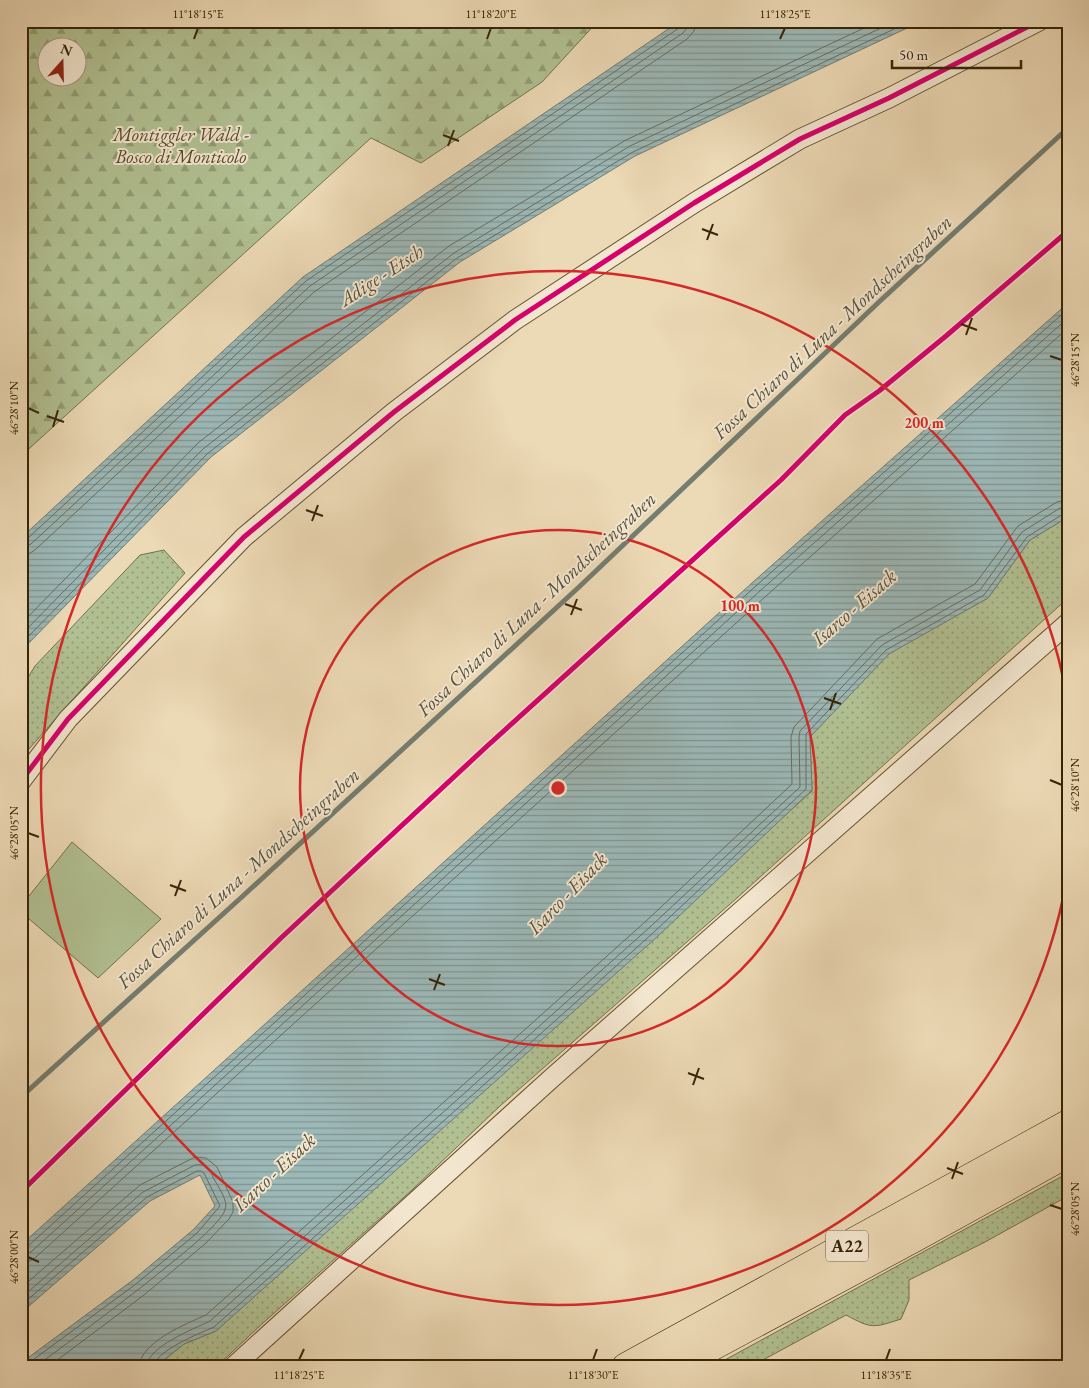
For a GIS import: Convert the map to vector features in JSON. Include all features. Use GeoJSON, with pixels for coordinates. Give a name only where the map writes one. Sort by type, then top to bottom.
{"type":"FeatureCollection","features":[{"type":"Feature","properties":{"kind":"highway","name":"A22"},"geometry":{"type":"LineString","coordinates":[[626,1367],[1068,1124]]}},
{"type":"Feature","properties":{"kind":"highway","name":"A22"},"geometry":{"type":"LineString","coordinates":[[674,1367],[916,1237],[1068,1152]]}},
{"type":"Feature","properties":{"kind":"street"},"geometry":{"type":"LineString","coordinates":[[21,781],[68,720],[244,537],[394,412],[515,320],[694,203],[800,139],[889,98],[1039,21]]}},
{"type":"Feature","properties":{"kind":"street"},"geometry":{"type":"LineString","coordinates":[[233,1367],[553,1077],[1068,622]]}},
{"type":"Feature","properties":{"kind":"green space","name":"Montiggler Wald - Bosco di Monticolo"},"geometry":{"type":"Polygon","coordinates":[[[21,21],[598,21],[542,82],[421,163],[371,138],[21,456],[21,21]]]}},
{"type":"Feature","properties":{"kind":"green space"},"geometry":{"type":"Polygon","coordinates":[[[1068,517],[1068,598],[737,898],[500,1106],[413,1189],[216,1367],[155,1367],[184,1344],[216,1331],[812,791],[810,737],[889,653],[988,598],[1030,540],[1068,517]]]}},
{"type":"Feature","properties":{"kind":"green space"},"geometry":{"type":"Polygon","coordinates":[[[164,550],[185,573],[21,758],[21,689],[35,666],[140,555],[164,550]]]}},
{"type":"Feature","properties":{"kind":"green space"},"geometry":{"type":"Polygon","coordinates":[[[72,842],[161,919],[98,978],[21,912],[21,906],[72,842]]]}},
{"type":"Feature","properties":{"kind":"green space"},"geometry":{"type":"Polygon","coordinates":[[[1068,1173],[1068,1196],[985,1242],[909,1280],[909,1300],[901,1319],[873,1326],[846,1315],[750,1367],[712,1367],[1068,1173]]]}},
{"type":"Feature","properties":{"kind":"water","name":"Adige - Etsch"},"geometry":{"type":"Polygon","coordinates":[[[680,21],[922,21],[635,156],[460,262],[211,457],[21,651],[21,538],[303,277],[680,21]]]}},
{"type":"Feature","properties":{"kind":"water","name":"Isarco - Eisack"},"geometry":{"type":"Polygon","coordinates":[[[1068,303],[1068,517],[1030,540],[988,598],[889,654],[810,737],[812,790],[658,936],[216,1331],[184,1344],[155,1367],[21,1367],[21,1363],[133,1280],[193,1230],[215,1206],[200,1175],[150,1201],[29,1306],[21,1319],[21,1245],[753,582],[1068,303]]]}},
{"type":"Feature","properties":{"kind":"waterway","name":"Fossa Chiaro di Luna - Mondscheingraben"},"geometry":{"type":"LineString","coordinates":[[21,1097],[579,587],[880,301],[1068,128]]}},
{"type":"Feature","properties":{"kind":"cycle path"},"geometry":{"type":"LineString","coordinates":[[21,781],[68,719],[244,537],[394,412],[515,320],[694,203],[800,139],[889,98],[1039,21]]}},
{"type":"Feature","properties":{"kind":"cycle path"},"geometry":{"type":"LineString","coordinates":[[21,1192],[281,938],[485,748],[781,480],[845,415],[879,391],[946,336],[1068,231]]}}]}
